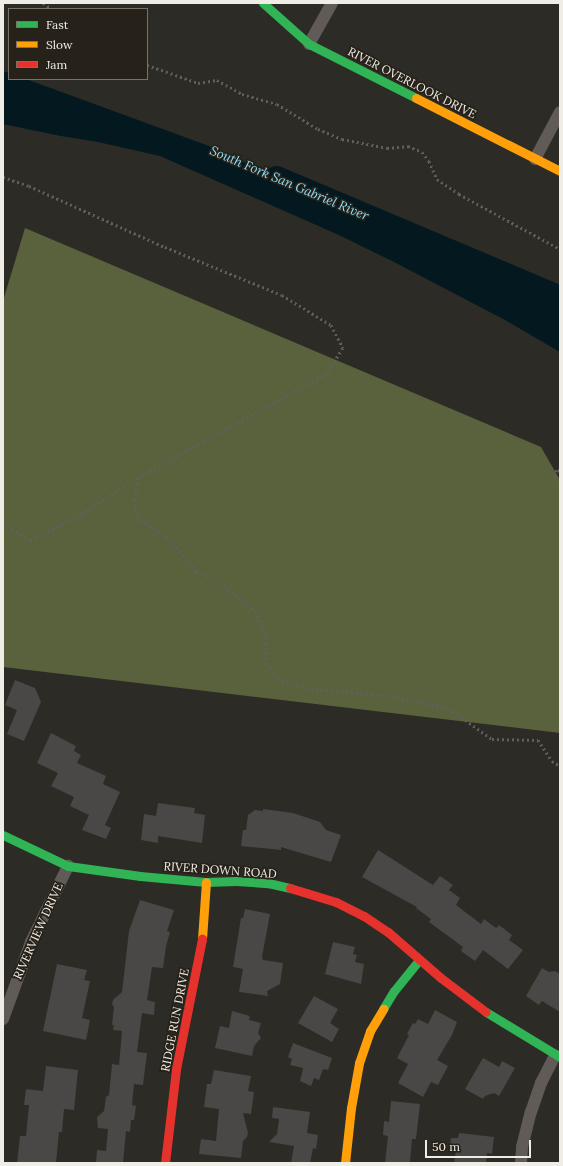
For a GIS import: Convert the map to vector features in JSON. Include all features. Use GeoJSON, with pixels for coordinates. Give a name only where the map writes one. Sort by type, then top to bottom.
{"type":"FeatureCollection","features":[{"type":"Feature","properties":{"kind":"street","name":"RIVER OVERLOOK DRIVE"},"geometry":{"type":"LineString","coordinates":[[263,3],[309,44],[560,171]]}},
{"type":"Feature","properties":{"kind":"street"},"geometry":{"type":"LineString","coordinates":[[309,44],[332,3]]}},
{"type":"Feature","properties":{"kind":"street"},"geometry":{"type":"LineString","coordinates":[[535,159],[560,112]]}},
{"type":"Feature","properties":{"kind":"street","name":"RIVER DOWN ROAD"},"geometry":{"type":"LineString","coordinates":[[3,835],[68,866],[127,875],[206,882],[236,881],[268,884],[303,891],[336,902],[364,916],[388,932],[419,960],[487,1013],[558,1056]]}},
{"type":"Feature","properties":{"kind":"street","name":"RIVERVIEW DRIVE"},"geometry":{"type":"LineString","coordinates":[[3,1019],[31,942],[68,866]]}},
{"type":"Feature","properties":{"kind":"street","name":"RIDGE RUN DRIVE"},"geometry":{"type":"LineString","coordinates":[[165,1163],[176,1069],[201,949],[206,882]]}},
{"type":"Feature","properties":{"kind":"street"},"geometry":{"type":"LineString","coordinates":[[345,1163],[351,1108],[359,1063],[370,1031],[394,991],[419,960]]}},
{"type":"Feature","properties":{"kind":"street"},"geometry":{"type":"LineString","coordinates":[[521,1163],[522,1147],[531,1112],[541,1083],[558,1056]]}},
{"type":"Feature","properties":{"kind":"path"},"geometry":{"type":"LineString","coordinates":[[148,65],[198,82],[217,80],[242,94],[277,104],[318,129],[342,139],[387,148],[408,146],[422,152],[430,161],[438,179],[459,194],[560,249]]}},
{"type":"Feature","properties":{"kind":"path"},"geometry":{"type":"LineString","coordinates":[[3,177],[30,186],[158,243],[282,295],[331,325],[343,348],[327,374],[139,478],[81,515],[30,541],[3,524]]}},
{"type":"Feature","properties":{"kind":"path"},"geometry":{"type":"LineString","coordinates":[[560,471],[557,470],[555,476],[560,484]]}},
{"type":"Feature","properties":{"kind":"path"},"geometry":{"type":"LineString","coordinates":[[139,478],[134,499],[137,517],[170,539],[197,572],[216,580],[255,611],[266,633],[266,662],[277,679],[310,690],[392,696],[449,708],[492,739],[538,740],[552,761],[560,766]]}},
{"type":"Feature","properties":{"kind":"green space"},"geometry":{"type":"Polygon","coordinates":[[[25,228],[541,447],[560,480],[560,733],[3,667],[3,301],[25,228]]]}},
{"type":"Feature","properties":{"kind":"water"},"geometry":{"type":"Polygon","coordinates":[[[3,71],[8,73],[8,80],[29,80],[209,146],[361,216],[535,289],[560,302],[560,352],[505,320],[341,236],[160,156],[98,142],[3,124],[3,71]]]}},
{"type":"Feature","properties":{"kind":"building"},"geometry":{"type":"Polygon","coordinates":[[[15,680],[35,688],[41,702],[24,741],[7,734],[17,710],[5,705],[15,680]]]}},
{"type":"Feature","properties":{"kind":"building"},"geometry":{"type":"Polygon","coordinates":[[[51,733],[76,746],[74,751],[81,755],[77,763],[106,776],[103,784],[120,792],[105,825],[111,828],[106,839],[82,830],[89,815],[70,806],[74,797],[51,786],[58,773],[37,763],[51,733]]]}},
{"type":"Feature","properties":{"kind":"building"},"geometry":{"type":"Polygon","coordinates":[[[158,803],[195,808],[194,813],[205,815],[202,843],[158,836],[158,843],[141,840],[144,814],[156,816],[158,803]]]}},
{"type":"Feature","properties":{"kind":"building"},"geometry":{"type":"Polygon","coordinates":[[[263,809],[293,813],[320,822],[326,830],[341,835],[331,862],[281,847],[281,850],[241,846],[243,830],[246,830],[248,815],[255,810],[263,811],[263,809]]]}},
{"type":"Feature","properties":{"kind":"building"},"geometry":{"type":"Polygon","coordinates":[[[378,850],[433,885],[440,876],[453,885],[449,890],[460,898],[456,905],[481,924],[484,919],[496,928],[499,925],[512,935],[509,940],[523,950],[508,969],[483,950],[475,961],[461,951],[463,947],[429,922],[431,919],[416,908],[417,907],[362,877],[378,850]]]}},
{"type":"Feature","properties":{"kind":"building"},"geometry":{"type":"Polygon","coordinates":[[[140,900],[174,910],[167,931],[170,932],[166,946],[163,968],[152,967],[147,1000],[155,1002],[154,1015],[142,1013],[137,1052],[147,1053],[143,1085],[134,1084],[132,1105],[136,1106],[134,1120],[131,1120],[130,1132],[126,1131],[123,1163],[96,1163],[97,1150],[106,1151],[108,1129],[98,1128],[97,1117],[104,1111],[106,1097],[109,1095],[112,1064],[119,1065],[122,1031],[113,1030],[114,1025],[112,1025],[114,1007],[112,1004],[113,1000],[122,992],[129,931],[140,900]]]}},
{"type":"Feature","properties":{"kind":"building"},"geometry":{"type":"Polygon","coordinates":[[[245,909],[270,914],[262,957],[263,960],[283,963],[280,984],[267,991],[268,996],[239,992],[243,969],[233,967],[241,918],[243,918],[245,909]]]}},
{"type":"Feature","properties":{"kind":"building"},"geometry":{"type":"Polygon","coordinates":[[[333,942],[355,947],[353,954],[357,955],[355,962],[364,964],[361,984],[325,974],[333,942]]]}},
{"type":"Feature","properties":{"kind":"building"},"geometry":{"type":"Polygon","coordinates":[[[57,964],[87,970],[84,980],[90,981],[82,1018],[90,1020],[86,1040],[43,1031],[57,964]]]}},
{"type":"Feature","properties":{"kind":"building"},"geometry":{"type":"Polygon","coordinates":[[[542,968],[549,972],[555,971],[560,974],[560,1012],[542,1001],[539,1005],[526,996],[542,968]]]}},
{"type":"Feature","properties":{"kind":"building"},"geometry":{"type":"Polygon","coordinates":[[[314,996],[338,1009],[330,1023],[339,1029],[332,1042],[298,1023],[314,996]]]}},
{"type":"Feature","properties":{"kind":"building"},"geometry":{"type":"Polygon","coordinates":[[[435,1010],[457,1022],[452,1035],[437,1060],[448,1066],[438,1085],[431,1082],[423,1097],[398,1083],[408,1064],[397,1058],[409,1035],[407,1034],[413,1023],[415,1024],[418,1019],[428,1024],[435,1010]]]}},
{"type":"Feature","properties":{"kind":"building"},"geometry":{"type":"Polygon","coordinates":[[[232,1011],[250,1016],[249,1020],[261,1023],[258,1033],[261,1038],[254,1046],[252,1056],[215,1048],[220,1026],[229,1028],[232,1011]]]}},
{"type":"Feature","properties":{"kind":"building"},"geometry":{"type":"Polygon","coordinates":[[[293,1043],[332,1058],[328,1070],[323,1069],[319,1080],[314,1078],[311,1086],[300,1081],[303,1068],[290,1065],[292,1059],[288,1057],[293,1043]]]}},
{"type":"Feature","properties":{"kind":"building"},"geometry":{"type":"Polygon","coordinates":[[[483,1058],[499,1067],[502,1061],[515,1068],[499,1096],[494,1093],[485,1096],[483,1099],[465,1089],[483,1058]]]}},
{"type":"Feature","properties":{"kind":"building"},"geometry":{"type":"Polygon","coordinates":[[[46,1066],[78,1070],[74,1110],[64,1109],[62,1132],[59,1132],[56,1163],[17,1163],[20,1136],[26,1136],[29,1105],[24,1105],[26,1089],[43,1091],[46,1066]]]}},
{"type":"Feature","properties":{"kind":"building"},"geometry":{"type":"Polygon","coordinates":[[[214,1070],[251,1076],[248,1091],[254,1092],[251,1114],[243,1113],[248,1133],[247,1137],[243,1141],[241,1158],[199,1154],[201,1139],[216,1141],[219,1109],[204,1107],[207,1084],[211,1084],[214,1070]]]}},
{"type":"Feature","properties":{"kind":"building"},"geometry":{"type":"Polygon","coordinates":[[[391,1101],[420,1104],[416,1139],[412,1139],[410,1163],[385,1163],[388,1136],[383,1135],[384,1121],[389,1122],[391,1101]]]}},
{"type":"Feature","properties":{"kind":"building"},"geometry":{"type":"Polygon","coordinates":[[[273,1107],[310,1112],[307,1133],[318,1135],[316,1149],[313,1148],[310,1163],[291,1163],[294,1146],[269,1142],[277,1134],[279,1119],[272,1118],[273,1107]]]}},
{"type":"Feature","properties":{"kind":"building"},"geometry":{"type":"Polygon","coordinates":[[[459,1133],[494,1137],[492,1154],[487,1153],[486,1163],[454,1163],[456,1150],[450,1149],[451,1138],[458,1138],[459,1133]]]}},
{"type":"Feature","properties":{"kind":"waterway","name":"South Fork San Gabriel River"},"geometry":{"type":"LineString","coordinates":[[276,178],[560,298]]}},
{"type":"Feature","properties":{"kind":"traffic: fast"},"geometry":{"type":"LineString","coordinates":[[263,3],[309,44],[416,98]]}},
{"type":"Feature","properties":{"kind":"traffic: fast"},"geometry":{"type":"LineString","coordinates":[[3,835],[68,866],[140,876],[206,882],[236,881],[268,883],[290,888]]}},
{"type":"Feature","properties":{"kind":"traffic: fast"},"geometry":{"type":"LineString","coordinates":[[383,1009],[394,991],[419,960]]}},
{"type":"Feature","properties":{"kind":"traffic: fast"},"geometry":{"type":"LineString","coordinates":[[486,1012],[560,1057]]}},
{"type":"Feature","properties":{"kind":"traffic: slow"},"geometry":{"type":"LineString","coordinates":[[416,98],[560,171]]}},
{"type":"Feature","properties":{"kind":"traffic: slow"},"geometry":{"type":"LineString","coordinates":[[202,939],[206,882]]}},
{"type":"Feature","properties":{"kind":"traffic: slow"},"geometry":{"type":"LineString","coordinates":[[345,1163],[351,1108],[359,1063],[370,1031],[383,1009]]}},
{"type":"Feature","properties":{"kind":"traffic: jam"},"geometry":{"type":"LineString","coordinates":[[290,888],[336,902],[364,916],[388,932],[441,978],[486,1012]]}},
{"type":"Feature","properties":{"kind":"traffic: jam"},"geometry":{"type":"LineString","coordinates":[[165,1163],[176,1069],[202,939]]}}]}
